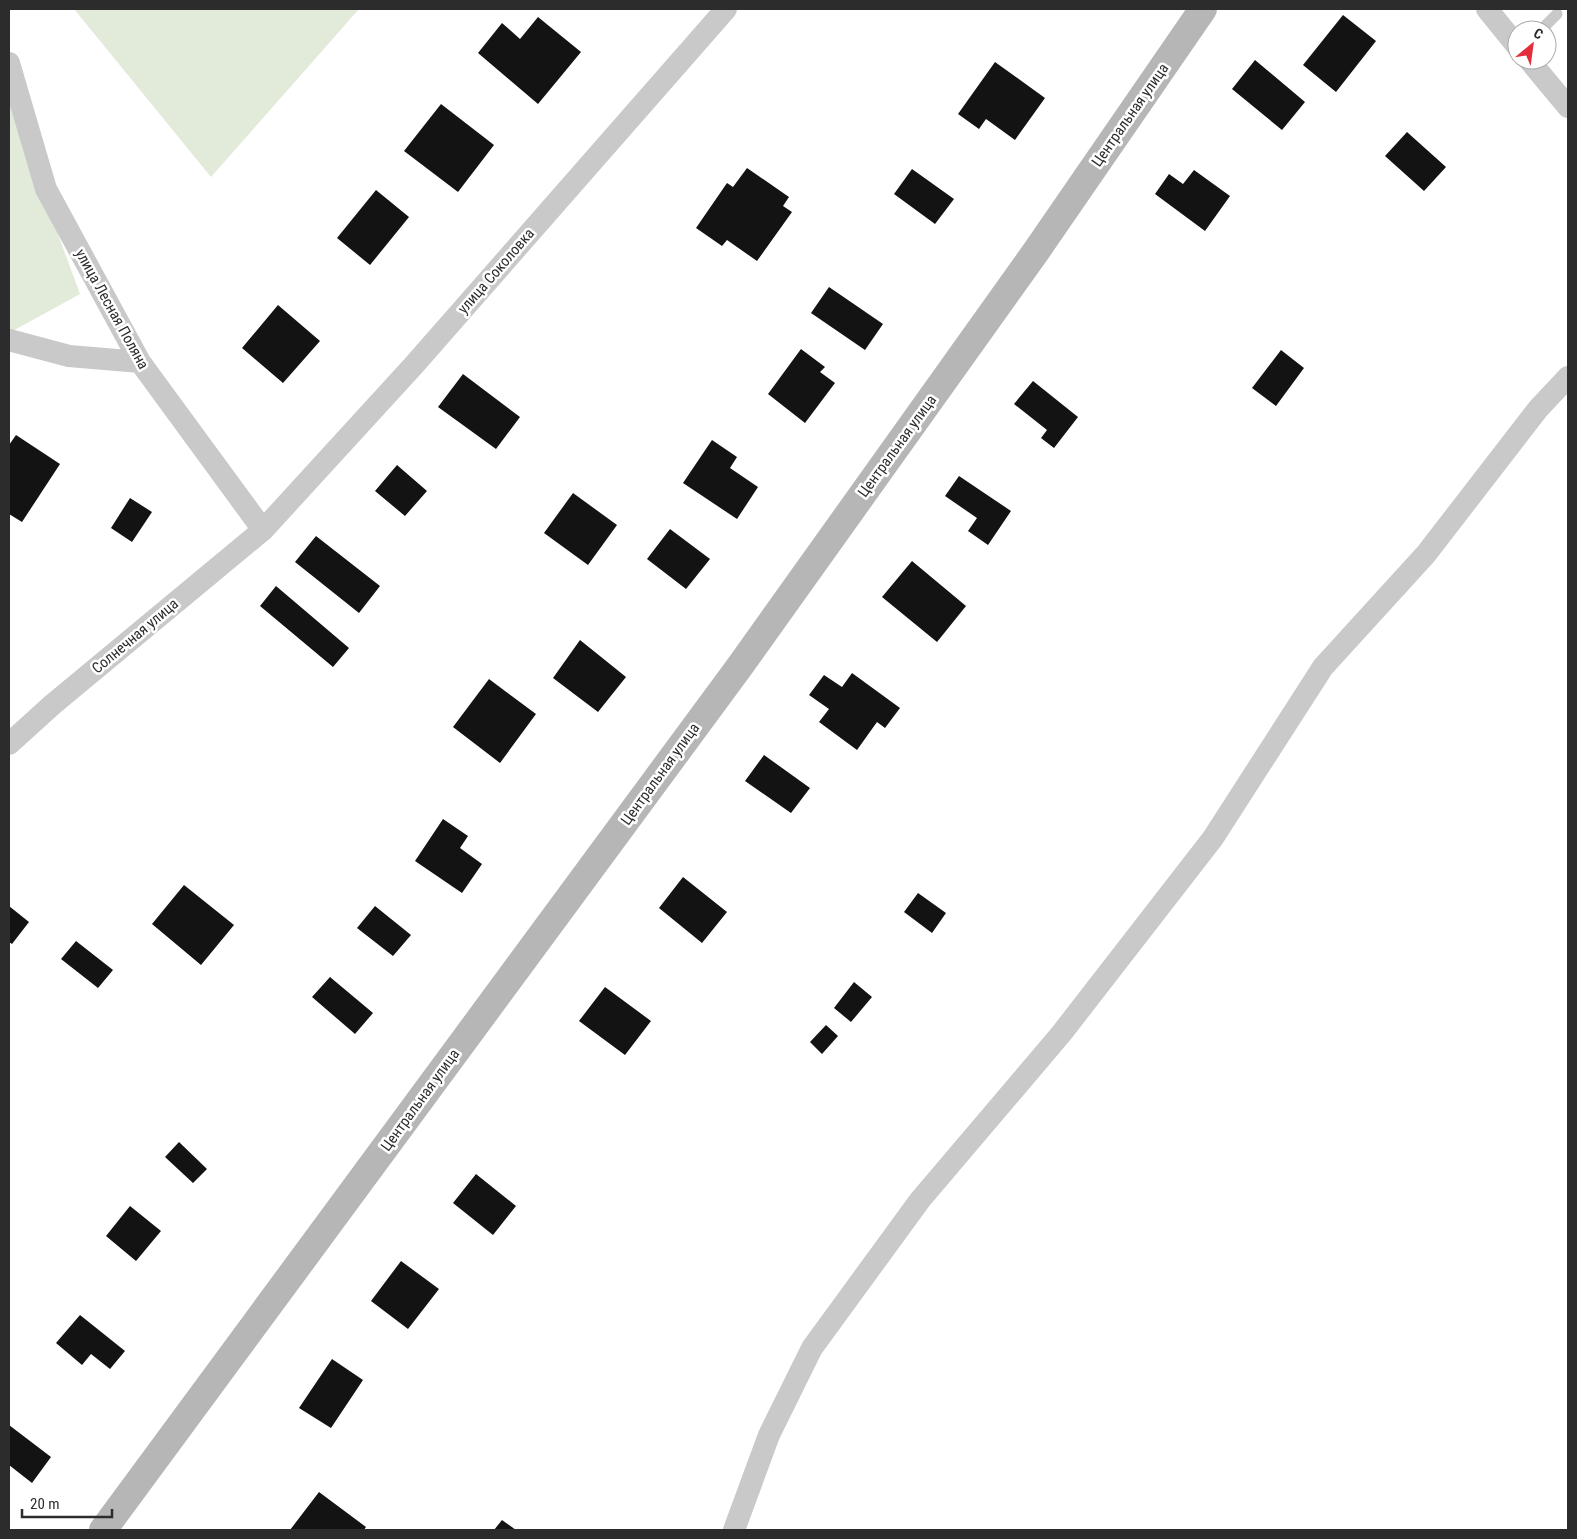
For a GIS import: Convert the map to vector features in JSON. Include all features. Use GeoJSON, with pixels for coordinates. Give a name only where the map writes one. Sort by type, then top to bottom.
{"type":"FeatureCollection","features":[{"type":"Feature","properties":{"kind":"main road","name":"Центральная улица"},"geometry":{"type":"LineString","coordinates":[[103,1530],[746,658],[1032,258],[1203,9]]}},
{"type":"Feature","properties":{"kind":"street","name":"улица Соколовка"},"geometry":{"type":"LineString","coordinates":[[263,530],[414,365],[726,9]]}},
{"type":"Feature","properties":{"kind":"street"},"geometry":{"type":"LineString","coordinates":[[1486,9],[1507,34]]}},
{"type":"Feature","properties":{"kind":"street","name":"улица Лесная Поляна"},"geometry":{"type":"LineString","coordinates":[[9,63],[46,189],[140,362],[263,530]]}},
{"type":"Feature","properties":{"kind":"street"},"geometry":{"type":"LineString","coordinates":[[1537,70],[1568,107]]}},
{"type":"Feature","properties":{"kind":"street"},"geometry":{"type":"LineString","coordinates":[[9,340],[68,356],[140,362]]}},
{"type":"Feature","properties":{"kind":"street"},"geometry":{"type":"LineString","coordinates":[[734,1530],[769,1434],[812,1348],[920,1200],[1061,1034],[1213,838],[1323,667],[1426,554],[1538,409],[1568,377]]}},
{"type":"Feature","properties":{"kind":"street","name":"Солнечная улица"},"geometry":{"type":"LineString","coordinates":[[9,744],[52,705],[263,530]]}},
{"type":"Feature","properties":{"kind":"lane"},"geometry":{"type":"LineString","coordinates":[[1551,20],[1557,14]]}},
{"type":"Feature","properties":{"kind":"green space"},"geometry":{"type":"Polygon","coordinates":[[[74,9],[359,9],[211,177],[74,9]]]}},
{"type":"Feature","properties":{"kind":"green space"},"geometry":{"type":"Polygon","coordinates":[[[9,101],[80,294],[9,333],[9,101]]]}},
{"type":"Feature","properties":{"kind":"building"},"geometry":{"type":"Polygon","coordinates":[[[1343,15],[1376,41],[1336,92],[1303,65],[1343,15]]]}},
{"type":"Feature","properties":{"kind":"building"},"geometry":{"type":"Polygon","coordinates":[[[538,17],[581,52],[538,104],[478,53],[502,23],[520,39],[538,17]]]}},
{"type":"Feature","properties":{"kind":"building"},"geometry":{"type":"Polygon","coordinates":[[[1255,60],[1305,102],[1282,130],[1232,89],[1255,60]]]}},
{"type":"Feature","properties":{"kind":"building"},"geometry":{"type":"Polygon","coordinates":[[[995,62],[1045,98],[1015,140],[986,119],[979,129],[958,114],[995,62]]]}},
{"type":"Feature","properties":{"kind":"building"},"geometry":{"type":"Polygon","coordinates":[[[441,104],[494,145],[458,192],[404,151],[441,104]]]}},
{"type":"Feature","properties":{"kind":"building"},"geometry":{"type":"Polygon","coordinates":[[[1407,132],[1446,167],[1424,191],[1385,156],[1407,132]]]}},
{"type":"Feature","properties":{"kind":"building"},"geometry":{"type":"Polygon","coordinates":[[[747,168],[789,197],[783,206],[792,212],[757,261],[727,240],[722,246],[696,228],[727,183],[733,187],[747,168]]]}},
{"type":"Feature","properties":{"kind":"building"},"geometry":{"type":"Polygon","coordinates":[[[912,169],[954,199],[935,224],[894,194],[912,169]]]}},
{"type":"Feature","properties":{"kind":"building"},"geometry":{"type":"Polygon","coordinates":[[[1194,170],[1230,196],[1205,231],[1155,194],[1169,174],[1183,184],[1194,170]]]}},
{"type":"Feature","properties":{"kind":"building"},"geometry":{"type":"Polygon","coordinates":[[[376,190],[409,217],[370,265],[337,238],[376,190]]]}},
{"type":"Feature","properties":{"kind":"building"},"geometry":{"type":"Polygon","coordinates":[[[829,287],[883,324],[865,350],[811,313],[829,287]]]}},
{"type":"Feature","properties":{"kind":"building"},"geometry":{"type":"Polygon","coordinates":[[[278,305],[320,341],[283,383],[242,348],[278,305]]]}},
{"type":"Feature","properties":{"kind":"building"},"geometry":{"type":"Polygon","coordinates":[[[801,349],[825,367],[820,372],[835,383],[805,423],[768,394],[801,349]]]}},
{"type":"Feature","properties":{"kind":"building"},"geometry":{"type":"Polygon","coordinates":[[[1281,350],[1304,368],[1276,406],[1252,388],[1281,350]]]}},
{"type":"Feature","properties":{"kind":"building"},"geometry":{"type":"Polygon","coordinates":[[[463,374],[520,417],[496,449],[438,407],[463,374]]]}},
{"type":"Feature","properties":{"kind":"building"},"geometry":{"type":"Polygon","coordinates":[[[1033,381],[1078,417],[1054,448],[1041,438],[1047,430],[1014,404],[1033,381]]]}},
{"type":"Feature","properties":{"kind":"building"},"geometry":{"type":"Polygon","coordinates":[[[16,435],[60,464],[22,522],[9,514],[9,445],[16,435]]]}},
{"type":"Feature","properties":{"kind":"building"},"geometry":{"type":"Polygon","coordinates":[[[712,440],[737,457],[730,468],[758,487],[737,519],[683,483],[712,440]]]}},
{"type":"Feature","properties":{"kind":"building"},"geometry":{"type":"Polygon","coordinates":[[[397,465],[427,491],[405,516],[375,491],[397,465]]]}},
{"type":"Feature","properties":{"kind":"building"},"geometry":{"type":"Polygon","coordinates":[[[959,476],[1011,511],[988,545],[968,531],[977,518],[945,496],[959,476]]]}},
{"type":"Feature","properties":{"kind":"building"},"geometry":{"type":"Polygon","coordinates":[[[573,493],[617,525],[588,565],[544,533],[573,493]]]}},
{"type":"Feature","properties":{"kind":"building"},"geometry":{"type":"Polygon","coordinates":[[[130,498],[152,512],[132,542],[111,528],[130,498]]]}},
{"type":"Feature","properties":{"kind":"building"},"geometry":{"type":"Polygon","coordinates":[[[670,529],[710,559],[686,589],[647,559],[670,529]]]}},
{"type":"Feature","properties":{"kind":"building"},"geometry":{"type":"Polygon","coordinates":[[[316,536],[380,586],[359,613],[295,562],[316,536]]]}},
{"type":"Feature","properties":{"kind":"building"},"geometry":{"type":"Polygon","coordinates":[[[912,561],[966,606],[937,642],[882,597],[912,561]]]}},
{"type":"Feature","properties":{"kind":"building"},"geometry":{"type":"Polygon","coordinates":[[[276,586],[349,648],[333,667],[260,606],[276,586]]]}},
{"type":"Feature","properties":{"kind":"building"},"geometry":{"type":"Polygon","coordinates":[[[580,640],[626,677],[598,712],[553,678],[580,640]]]}},
{"type":"Feature","properties":{"kind":"building"},"geometry":{"type":"Polygon","coordinates":[[[852,673],[900,708],[885,728],[877,722],[857,750],[819,722],[829,709],[809,695],[824,675],[842,687],[852,673]]]}},
{"type":"Feature","properties":{"kind":"building"},"geometry":{"type":"Polygon","coordinates":[[[489,679],[536,714],[500,763],[453,727],[489,679]]]}},
{"type":"Feature","properties":{"kind":"building"},"geometry":{"type":"Polygon","coordinates":[[[764,755],[810,788],[791,813],[745,781],[764,755]]]}},
{"type":"Feature","properties":{"kind":"building"},"geometry":{"type":"Polygon","coordinates":[[[443,819],[468,836],[460,848],[482,864],[462,893],[415,861],[443,819]]]}},
{"type":"Feature","properties":{"kind":"building"},"geometry":{"type":"Polygon","coordinates":[[[683,877],[727,912],[702,943],[659,908],[683,877]]]}},
{"type":"Feature","properties":{"kind":"building"},"geometry":{"type":"Polygon","coordinates":[[[184,885],[234,925],[201,965],[152,924],[184,885]]]}},
{"type":"Feature","properties":{"kind":"building"},"geometry":{"type":"Polygon","coordinates":[[[918,893],[946,913],[932,933],[904,912],[918,893]]]}},
{"type":"Feature","properties":{"kind":"building"},"geometry":{"type":"Polygon","coordinates":[[[9,906],[29,922],[12,944],[9,942],[9,906]]]}},
{"type":"Feature","properties":{"kind":"building"},"geometry":{"type":"Polygon","coordinates":[[[375,906],[411,935],[393,956],[357,928],[375,906]]]}},
{"type":"Feature","properties":{"kind":"building"},"geometry":{"type":"Polygon","coordinates":[[[76,941],[113,970],[98,988],[61,959],[76,941]]]}},
{"type":"Feature","properties":{"kind":"building"},"geometry":{"type":"Polygon","coordinates":[[[330,977],[373,1013],[355,1034],[312,997],[330,977]]]}},
{"type":"Feature","properties":{"kind":"building"},"geometry":{"type":"Polygon","coordinates":[[[854,982],[872,997],[851,1022],[834,1008],[854,982]]]}},
{"type":"Feature","properties":{"kind":"building"},"geometry":{"type":"Polygon","coordinates":[[[605,987],[651,1021],[625,1055],[579,1021],[605,987]]]}},
{"type":"Feature","properties":{"kind":"building"},"geometry":{"type":"Polygon","coordinates":[[[826,1025],[838,1036],[822,1054],[810,1042],[826,1025]]]}},
{"type":"Feature","properties":{"kind":"building"},"geometry":{"type":"Polygon","coordinates":[[[179,1142],[207,1169],[193,1183],[165,1157],[179,1142]]]}},
{"type":"Feature","properties":{"kind":"building"},"geometry":{"type":"Polygon","coordinates":[[[476,1174],[516,1206],[493,1235],[453,1203],[476,1174]]]}},
{"type":"Feature","properties":{"kind":"building"},"geometry":{"type":"Polygon","coordinates":[[[130,1206],[161,1231],[136,1261],[106,1236],[130,1206]]]}},
{"type":"Feature","properties":{"kind":"building"},"geometry":{"type":"Polygon","coordinates":[[[401,1261],[439,1289],[408,1329],[371,1301],[401,1261]]]}},
{"type":"Feature","properties":{"kind":"building"},"geometry":{"type":"Polygon","coordinates":[[[80,1315],[125,1351],[110,1369],[91,1354],[82,1365],[56,1343],[80,1315]]]}},
{"type":"Feature","properties":{"kind":"building"},"geometry":{"type":"Polygon","coordinates":[[[332,1359],[363,1380],[331,1428],[299,1408],[332,1359]]]}},
{"type":"Feature","properties":{"kind":"building"},"geometry":{"type":"Polygon","coordinates":[[[9,1425],[51,1457],[32,1483],[9,1465],[9,1425]]]}},
{"type":"Feature","properties":{"kind":"building"},"geometry":{"type":"Polygon","coordinates":[[[319,1492],[366,1527],[364,1530],[290,1530],[319,1492]]]}},
{"type":"Feature","properties":{"kind":"building"},"geometry":{"type":"Polygon","coordinates":[[[502,1520],[516,1530],[494,1530],[502,1520]]]}}]}
